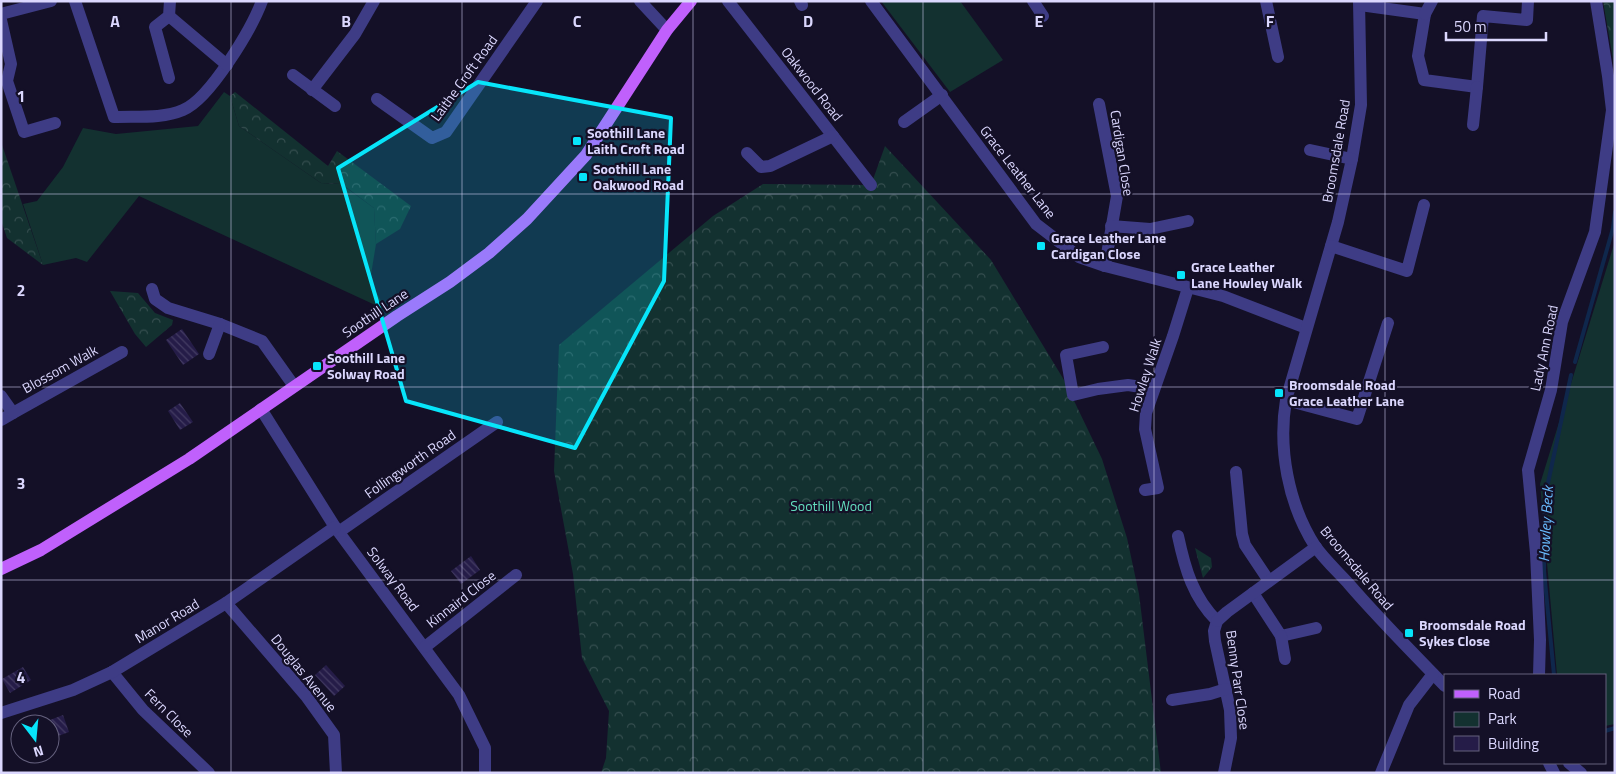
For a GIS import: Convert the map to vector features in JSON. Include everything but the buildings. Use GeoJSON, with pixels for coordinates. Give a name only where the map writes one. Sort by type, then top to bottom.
{"type":"FeatureCollection","features":[{"type":"Feature","properties":{"kind":"main road","name":"Soothill Lane"},"geometry":{"type":"LineString","coordinates":[[1,569],[41,550],[189,459],[450,282],[489,253],[527,219],[586,155],[667,30],[691,1]]}},
{"type":"Feature","properties":{"kind":"street"},"geometry":{"type":"LineString","coordinates":[[1,14],[51,1]]}},
{"type":"Feature","properties":{"kind":"street"},"geometry":{"type":"LineString","coordinates":[[75,1],[114,116],[160,116],[184,110],[201,97],[242,43],[262,1]]}},
{"type":"Feature","properties":{"kind":"street"},"geometry":{"type":"LineString","coordinates":[[169,78],[155,27],[169,16],[170,1]]}},
{"type":"Feature","properties":{"kind":"street"},"geometry":{"type":"LineString","coordinates":[[312,90],[355,34],[374,1]]}},
{"type":"Feature","properties":{"kind":"street","name":"Laithe Croft Road"},"geometry":{"type":"LineString","coordinates":[[376,99],[432,138],[446,132],[538,1]]}},
{"type":"Feature","properties":{"kind":"street"},"geometry":{"type":"LineString","coordinates":[[640,1],[667,30]]}},
{"type":"Feature","properties":{"kind":"street","name":"Oakwood Road"},"geometry":{"type":"LineString","coordinates":[[728,1],[871,185]]}},
{"type":"Feature","properties":{"kind":"street","name":"Grace Leather Lane"},"geometry":{"type":"LineString","coordinates":[[871,1],[1036,224],[1079,257],[1105,266],[1223,296],[1306,328]]}},
{"type":"Feature","properties":{"kind":"street"},"geometry":{"type":"LineString","coordinates":[[1033,1],[1043,16]]}},
{"type":"Feature","properties":{"kind":"street"},"geometry":{"type":"LineString","coordinates":[[1266,1],[1278,57]]}},
{"type":"Feature","properties":{"kind":"street"},"geometry":{"type":"LineString","coordinates":[[1432,1],[1425,14],[1418,56],[1424,80],[1477,87]]}},
{"type":"Feature","properties":{"kind":"street"},"geometry":{"type":"LineString","coordinates":[[1473,125],[1483,16],[1527,20],[1528,1]]}},
{"type":"Feature","properties":{"kind":"street","name":"Lady Ann Road"},"geometry":{"type":"LineString","coordinates":[[1539,674],[1540,640],[1536,553],[1528,470],[1551,390],[1562,322],[1595,232],[1613,112],[1596,1]]}},
{"type":"Feature","properties":{"kind":"street"},"geometry":{"type":"LineString","coordinates":[[1359,3],[1425,14]]}},
{"type":"Feature","properties":{"kind":"street","name":"Broomsdale Road"},"geometry":{"type":"LineString","coordinates":[[1359,3],[1361,105],[1352,159],[1331,246],[1286,400],[1282,435],[1286,465],[1297,509],[1316,547],[1357,594],[1444,685]]}},
{"type":"Feature","properties":{"kind":"street"},"geometry":{"type":"LineString","coordinates":[[169,16],[227,65]]}},
{"type":"Feature","properties":{"kind":"street"},"geometry":{"type":"LineString","coordinates":[[1,20],[11,64],[7,81],[24,132],[55,123]]}},
{"type":"Feature","properties":{"kind":"street"},"geometry":{"type":"LineString","coordinates":[[293,75],[335,106]]}},
{"type":"Feature","properties":{"kind":"street"},"geometry":{"type":"LineString","coordinates":[[904,122],[942,95]]}},
{"type":"Feature","properties":{"kind":"street","name":"Cardigan Close"},"geometry":{"type":"LineString","coordinates":[[1099,104],[1117,196],[1105,266]]}},
{"type":"Feature","properties":{"kind":"street"},"geometry":{"type":"LineString","coordinates":[[747,153],[761,167],[770,166],[833,136]]}},
{"type":"Feature","properties":{"kind":"street"},"geometry":{"type":"LineString","coordinates":[[1310,150],[1352,159]]}},
{"type":"Feature","properties":{"kind":"street"},"geometry":{"type":"LineString","coordinates":[[1331,246],[1407,271],[1424,205]]}},
{"type":"Feature","properties":{"kind":"street"},"geometry":{"type":"LineString","coordinates":[[1111,226],[1150,229],[1188,220]]}},
{"type":"Feature","properties":{"kind":"street","name":"Howley Walk"},"geometry":{"type":"LineString","coordinates":[[1145,490],[1158,488],[1146,429],[1146,413],[1188,288]]}},
{"type":"Feature","properties":{"kind":"street"},"geometry":{"type":"LineString","coordinates":[[152,289],[155,300],[159,304],[220,324],[262,341],[294,386]]}},
{"type":"Feature","properties":{"kind":"street"},"geometry":{"type":"LineString","coordinates":[[1286,400],[1358,419],[1388,323]]}},
{"type":"Feature","properties":{"kind":"street"},"geometry":{"type":"LineString","coordinates":[[210,354],[220,324]]}},
{"type":"Feature","properties":{"kind":"street"},"geometry":{"type":"LineString","coordinates":[[1103,347],[1066,354],[1073,395],[1098,388],[1128,385],[1154,389]]}},
{"type":"Feature","properties":{"kind":"street","name":"Blossom Walk"},"geometry":{"type":"LineString","coordinates":[[1,420],[122,352]]}},
{"type":"Feature","properties":{"kind":"street"},"geometry":{"type":"LineString","coordinates":[[1,396],[13,413]]}},
{"type":"Feature","properties":{"kind":"street","name":"Solway Road"},"geometry":{"type":"LineString","coordinates":[[261,409],[337,529],[459,694],[485,748],[485,773]]}},
{"type":"Feature","properties":{"kind":"street","name":"Follingworth Road"},"geometry":{"type":"LineString","coordinates":[[337,529],[498,422]]}},
{"type":"Feature","properties":{"kind":"street"},"geometry":{"type":"LineString","coordinates":[[1236,472],[1245,545],[1269,581]]}},
{"type":"Feature","properties":{"kind":"street","name":"Manor Road"},"geometry":{"type":"LineString","coordinates":[[1,713],[73,690],[112,672],[226,603],[337,529]]}},
{"type":"Feature","properties":{"kind":"street","name":"Benny Parr Close"},"geometry":{"type":"LineString","coordinates":[[1178,536],[1190,581],[1207,611],[1217,621]]}},
{"type":"Feature","properties":{"kind":"street","name":"Benny Parr Close"},"geometry":{"type":"LineString","coordinates":[[1224,773],[1231,738],[1230,710],[1215,641],[1214,630],[1217,621],[1316,547]]}},
{"type":"Feature","properties":{"kind":"street","name":"Kinnaird Close"},"geometry":{"type":"LineString","coordinates":[[425,647],[516,575]]}},
{"type":"Feature","properties":{"kind":"street"},"geometry":{"type":"LineString","coordinates":[[1253,593],[1281,636],[1286,659]]}},
{"type":"Feature","properties":{"kind":"street","name":"Douglas Avenue"},"geometry":{"type":"LineString","coordinates":[[226,603],[306,696],[334,735],[336,773]]}},
{"type":"Feature","properties":{"kind":"street"},"geometry":{"type":"LineString","coordinates":[[1281,636],[1316,628]]}},
{"type":"Feature","properties":{"kind":"street","name":"Fern Close"},"geometry":{"type":"LineString","coordinates":[[112,672],[142,710],[209,773]]}},
{"type":"Feature","properties":{"kind":"street"},"geometry":{"type":"LineString","coordinates":[[1381,773],[1409,705],[1433,674]]}},
{"type":"Feature","properties":{"kind":"street"},"geometry":{"type":"LineString","coordinates":[[1172,700],[1210,694],[1226,689]]}},
{"type":"Feature","properties":{"kind":"street"},"geometry":{"type":"LineString","coordinates":[[1570,764],[1581,773]]}},
{"type":"Feature","properties":{"kind":"highlighted area"},"geometry":{"type":"Polygon","coordinates":[[[478,82],[671,118],[664,281],[575,448],[406,401],[338,168],[478,82]]]}},
{"type":"Feature","properties":{"kind":"green space"},"geometry":{"type":"Polygon","coordinates":[[[881,1],[960,1],[1003,60],[950,92],[881,1]]]}},
{"type":"Feature","properties":{"kind":"green space"},"geometry":{"type":"Polygon","coordinates":[[[1603,1],[1615,1],[1615,71],[1603,1]]]}},
{"type":"Feature","properties":{"kind":"green space"},"geometry":{"type":"Polygon","coordinates":[[[224,92],[230,96],[239,126],[321,183],[341,184],[374,208],[376,244],[370,281],[386,310],[139,196],[87,262],[76,258],[43,265],[23,204],[37,201],[63,167],[83,128],[116,134],[198,126],[224,92]]]}},
{"type":"Feature","properties":{"kind":"green space"},"geometry":{"type":"Polygon","coordinates":[[[235,92],[328,166],[337,151],[411,206],[400,229],[376,244],[374,208],[342,184],[321,183],[239,126],[230,96],[235,92]]]}},
{"type":"Feature","properties":{"kind":"green space"},"geometry":{"type":"Polygon","coordinates":[[[1,142],[43,265],[7,238],[1,220],[1,142]]]}},
{"type":"Feature","properties":{"kind":"green space","name":"Soothill Wood"},"geometry":{"type":"Polygon","coordinates":[[[885,146],[991,260],[1064,380],[1102,459],[1127,538],[1139,594],[1161,773],[601,773],[606,758],[609,711],[582,658],[573,574],[554,471],[559,345],[713,216],[763,184],[871,185],[885,146]]]}},
{"type":"Feature","properties":{"kind":"green space"},"geometry":{"type":"Polygon","coordinates":[[[1615,241],[1615,724],[1606,726],[1606,674],[1557,674],[1540,484],[1615,241]]]}},
{"type":"Feature","properties":{"kind":"green space"},"geometry":{"type":"Polygon","coordinates":[[[110,291],[138,293],[155,313],[173,320],[172,325],[146,347],[135,334],[110,291]]]}},
{"type":"Feature","properties":{"kind":"green space"},"geometry":{"type":"Polygon","coordinates":[[[1195,548],[1211,558],[1212,567],[1203,578],[1195,548]]]}},
{"type":"Feature","properties":{"kind":"waterway","name":"Howley Beck"},"geometry":{"type":"LineString","coordinates":[[1575,362],[1613,228],[1615,212]]}},
{"type":"Feature","properties":{"kind":"waterway","name":"Howley Beck"},"geometry":{"type":"LineString","coordinates":[[1554,674],[1544,571],[1545,497],[1571,375]]}},
{"type":"Feature","properties":{"kind":"waterway","name":"Howley Beck"},"geometry":{"type":"LineString","coordinates":[[1606,731],[1615,728]]}},
{"type":"Feature","properties":{"kind":"place","name":"Soothill Lane Laith Croft Road"},"geometry":{"type":"Point","coordinates":[577,141]}},
{"type":"Feature","properties":{"kind":"place","name":"Soothill Lane Oakwood Road"},"geometry":{"type":"Point","coordinates":[583,177]}},
{"type":"Feature","properties":{"kind":"place","name":"Grace Leather Lane Cardigan Close"},"geometry":{"type":"Point","coordinates":[1041,246]}},
{"type":"Feature","properties":{"kind":"place","name":"Grace Leather Lane Howley Walk"},"geometry":{"type":"Point","coordinates":[1181,275]}},
{"type":"Feature","properties":{"kind":"place","name":"Soothill Lane Solway Road"},"geometry":{"type":"Point","coordinates":[317,366]}},
{"type":"Feature","properties":{"kind":"place","name":"Broomsdale Road Grace Leather Lane"},"geometry":{"type":"Point","coordinates":[1279,393]}},
{"type":"Feature","properties":{"kind":"place","name":"Broomsdale Road Sykes Close"},"geometry":{"type":"Point","coordinates":[1409,633]}}]}
